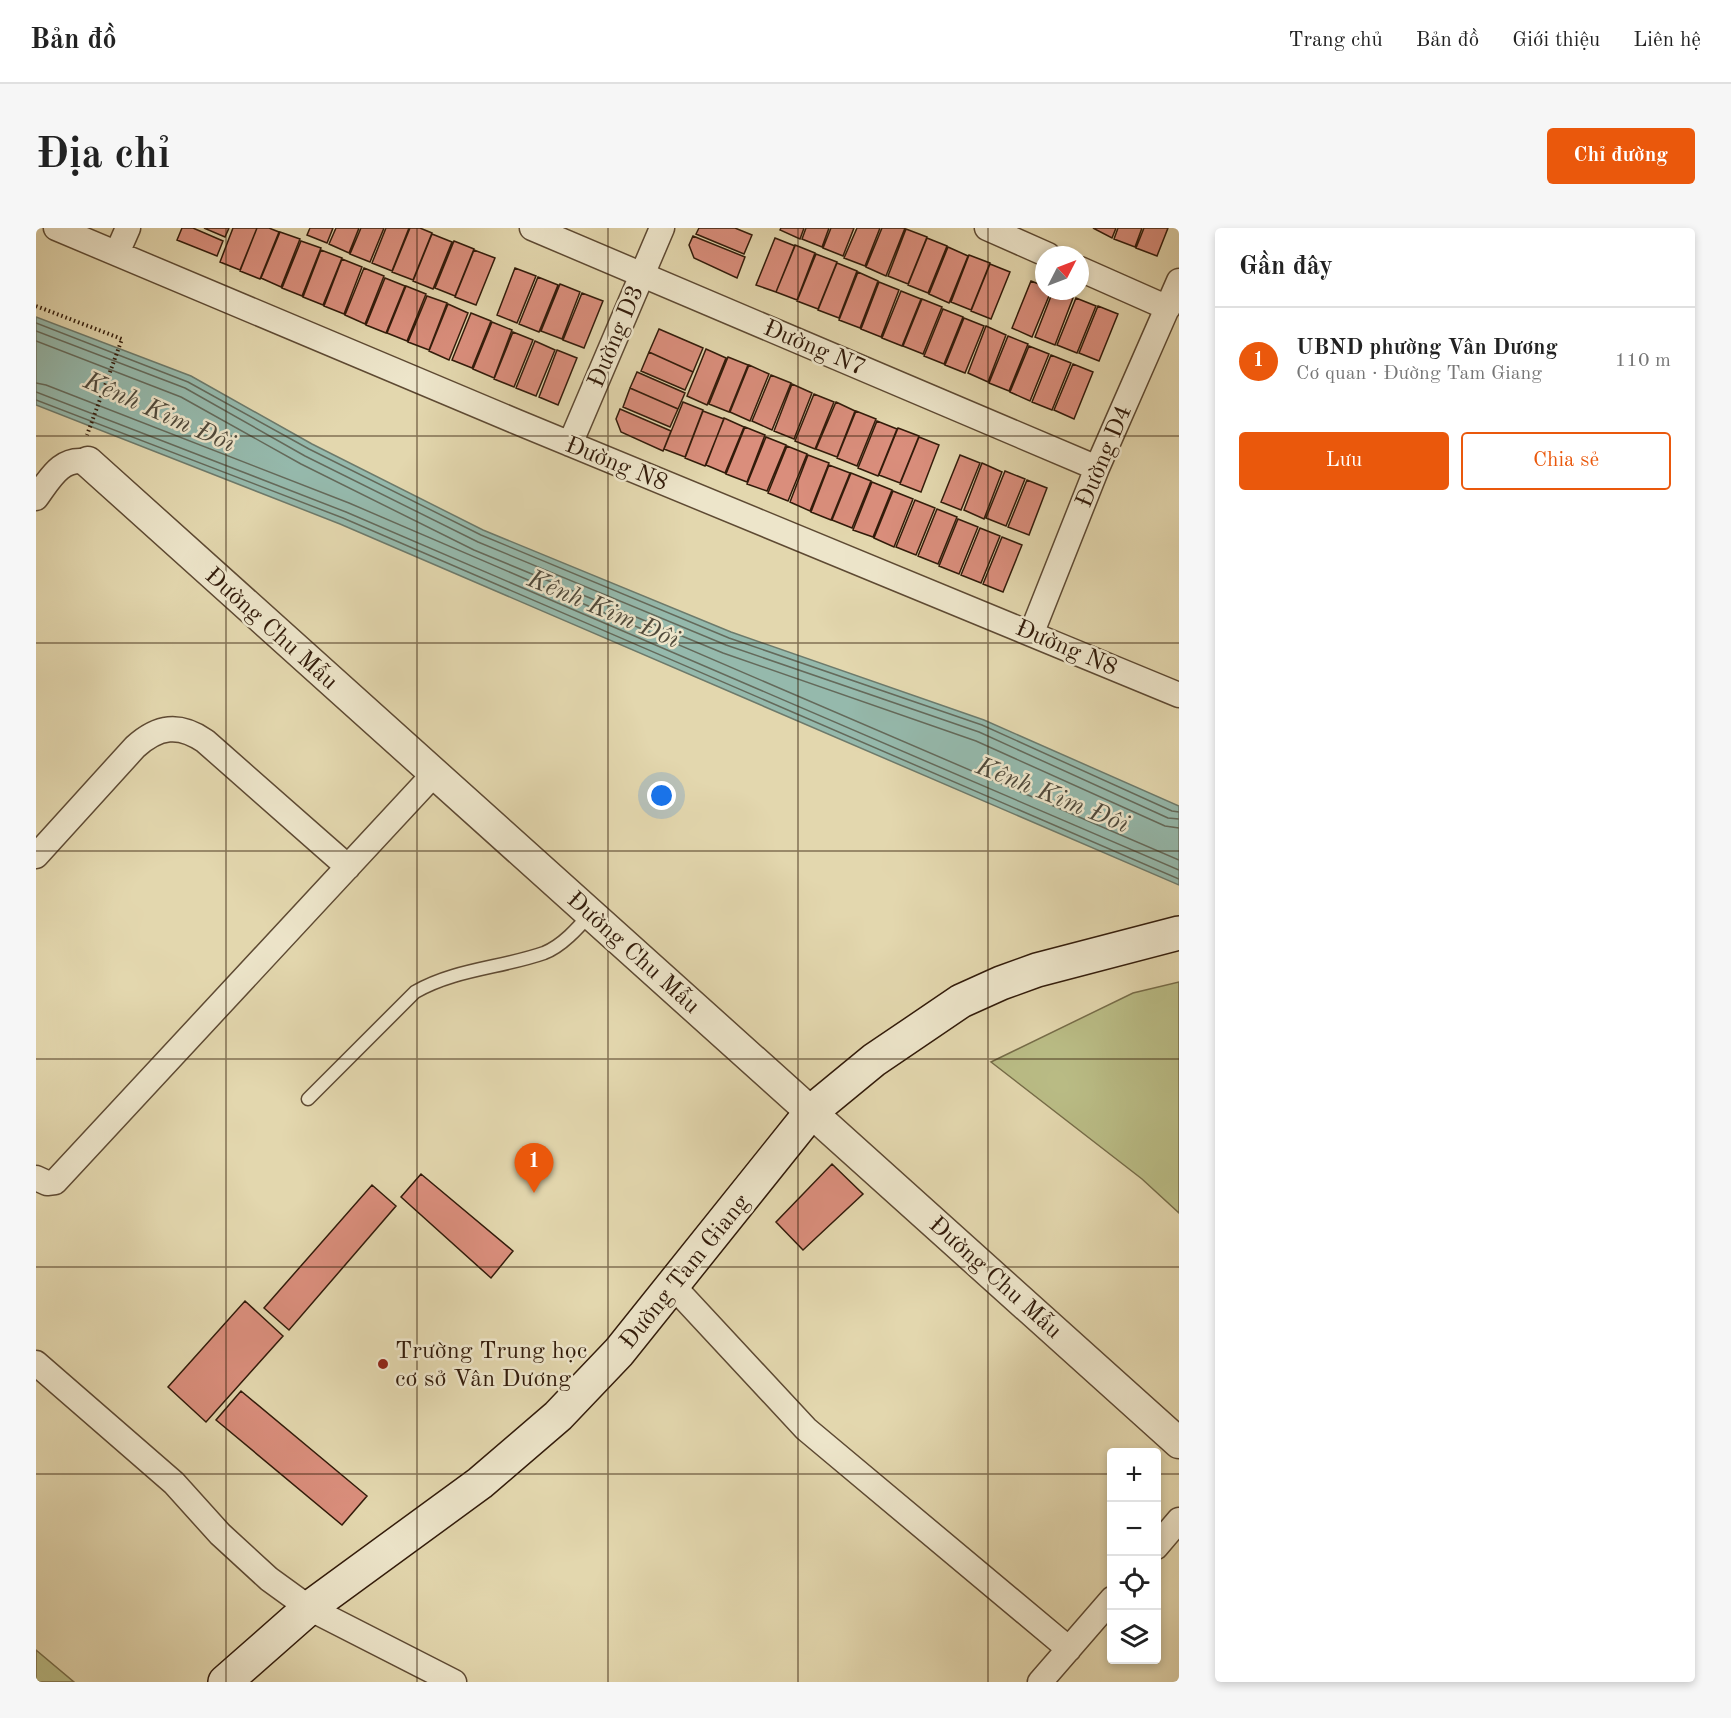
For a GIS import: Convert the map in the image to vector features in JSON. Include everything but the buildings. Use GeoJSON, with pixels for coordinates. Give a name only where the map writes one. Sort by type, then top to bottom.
{"type":"FeatureCollection","features":[{"type":"Feature","properties":{"kind":"main road","name":"Đường Tam Giang"},"geometry":{"type":"LineString","coordinates":[[225,1682],[309,1608],[480,1483],[558,1416],[619,1352],[812,1111],[874,1060],[960,1002],[1037,970],[1179,933]]}},
{"type":"Feature","properties":{"kind":"street","name":"Đường N8"},"geometry":{"type":"LineString","coordinates":[[56,228],[570,444],[1032,632],[1179,695]]}},
{"type":"Feature","properties":{"kind":"street"},"geometry":{"type":"LineString","coordinates":[[117,254],[128,228]]}},
{"type":"Feature","properties":{"kind":"street","name":"Đường N7"},"geometry":{"type":"LineString","coordinates":[[532,228],[1097,468]]}},
{"type":"Feature","properties":{"kind":"street","name":"Đường D3"},"geometry":{"type":"LineString","coordinates":[[570,444],[662,228]]}},
{"type":"Feature","properties":{"kind":"street"},"geometry":{"type":"LineString","coordinates":[[987,228],[1035,249]]}},
{"type":"Feature","properties":{"kind":"street"},"geometry":{"type":"LineString","coordinates":[[1089,273],[1168,308]]}},
{"type":"Feature","properties":{"kind":"street","name":"Đường D4"},"geometry":{"type":"LineString","coordinates":[[1032,632],[1097,468],[1179,281]]}},
{"type":"Feature","properties":{"kind":"street"},"geometry":{"type":"LineString","coordinates":[[36,498],[62,465],[74,460],[88,462]]}},
{"type":"Feature","properties":{"kind":"street","name":"Đường Chu Mẫu"},"geometry":{"type":"LineString","coordinates":[[88,462],[1179,1443]]}},
{"type":"Feature","properties":{"kind":"street"},"geometry":{"type":"LineString","coordinates":[[36,856],[135,747],[146,737],[168,728],[192,732],[205,741],[348,867]]}},
{"type":"Feature","properties":{"kind":"street"},"geometry":{"type":"LineString","coordinates":[[36,1178],[47,1183],[55,1182],[434,774]]}},
{"type":"Feature","properties":{"kind":"street"},"geometry":{"type":"LineString","coordinates":[[673,1286],[806,1429],[1069,1648]]}},
{"type":"Feature","properties":{"kind":"street"},"geometry":{"type":"LineString","coordinates":[[36,1363],[174,1483],[220,1534],[269,1579],[309,1608],[453,1682]]}},
{"type":"Feature","properties":{"kind":"street"},"geometry":{"type":"LineString","coordinates":[[1161,1540],[1179,1520]]}},
{"type":"Feature","properties":{"kind":"street"},"geometry":{"type":"LineString","coordinates":[[1040,1682],[1107,1605]]}},
{"type":"Feature","properties":{"kind":"lane"},"geometry":{"type":"LineString","coordinates":[[308,1099],[415,992],[437,980],[546,952],[577,930],[591,913]]}},
{"type":"Feature","properties":{"kind":"path"},"geometry":{"type":"LineString","coordinates":[[36,306],[122,339],[95,408]]}},
{"type":"Feature","properties":{"kind":"green space"},"geometry":{"type":"Polygon","coordinates":[[[1179,982],[1179,1213],[1142,1179],[991,1062],[1133,993],[1179,982]]]}},
{"type":"Feature","properties":{"kind":"green space"},"geometry":{"type":"Polygon","coordinates":[[[36,1650],[74,1682],[36,1682],[36,1650]]]}},
{"type":"Feature","properties":{"kind":"water","name":"Kênh Kim Đôi"},"geometry":{"type":"Polygon","coordinates":[[[36,317],[191,376],[312,444],[483,530],[731,632],[984,720],[1179,806],[1179,885],[340,524],[36,405],[36,317]]]}},
{"type":"Feature","properties":{"kind":"place","name":"UBND phường Vân Dương"},"geometry":{"type":"Point","coordinates":[534,1193]}},
{"type":"Feature","properties":{"kind":"place","name":"Trường Trung học cơ sở Vân Dương"},"geometry":{"type":"Point","coordinates":[383,1364]}}]}
